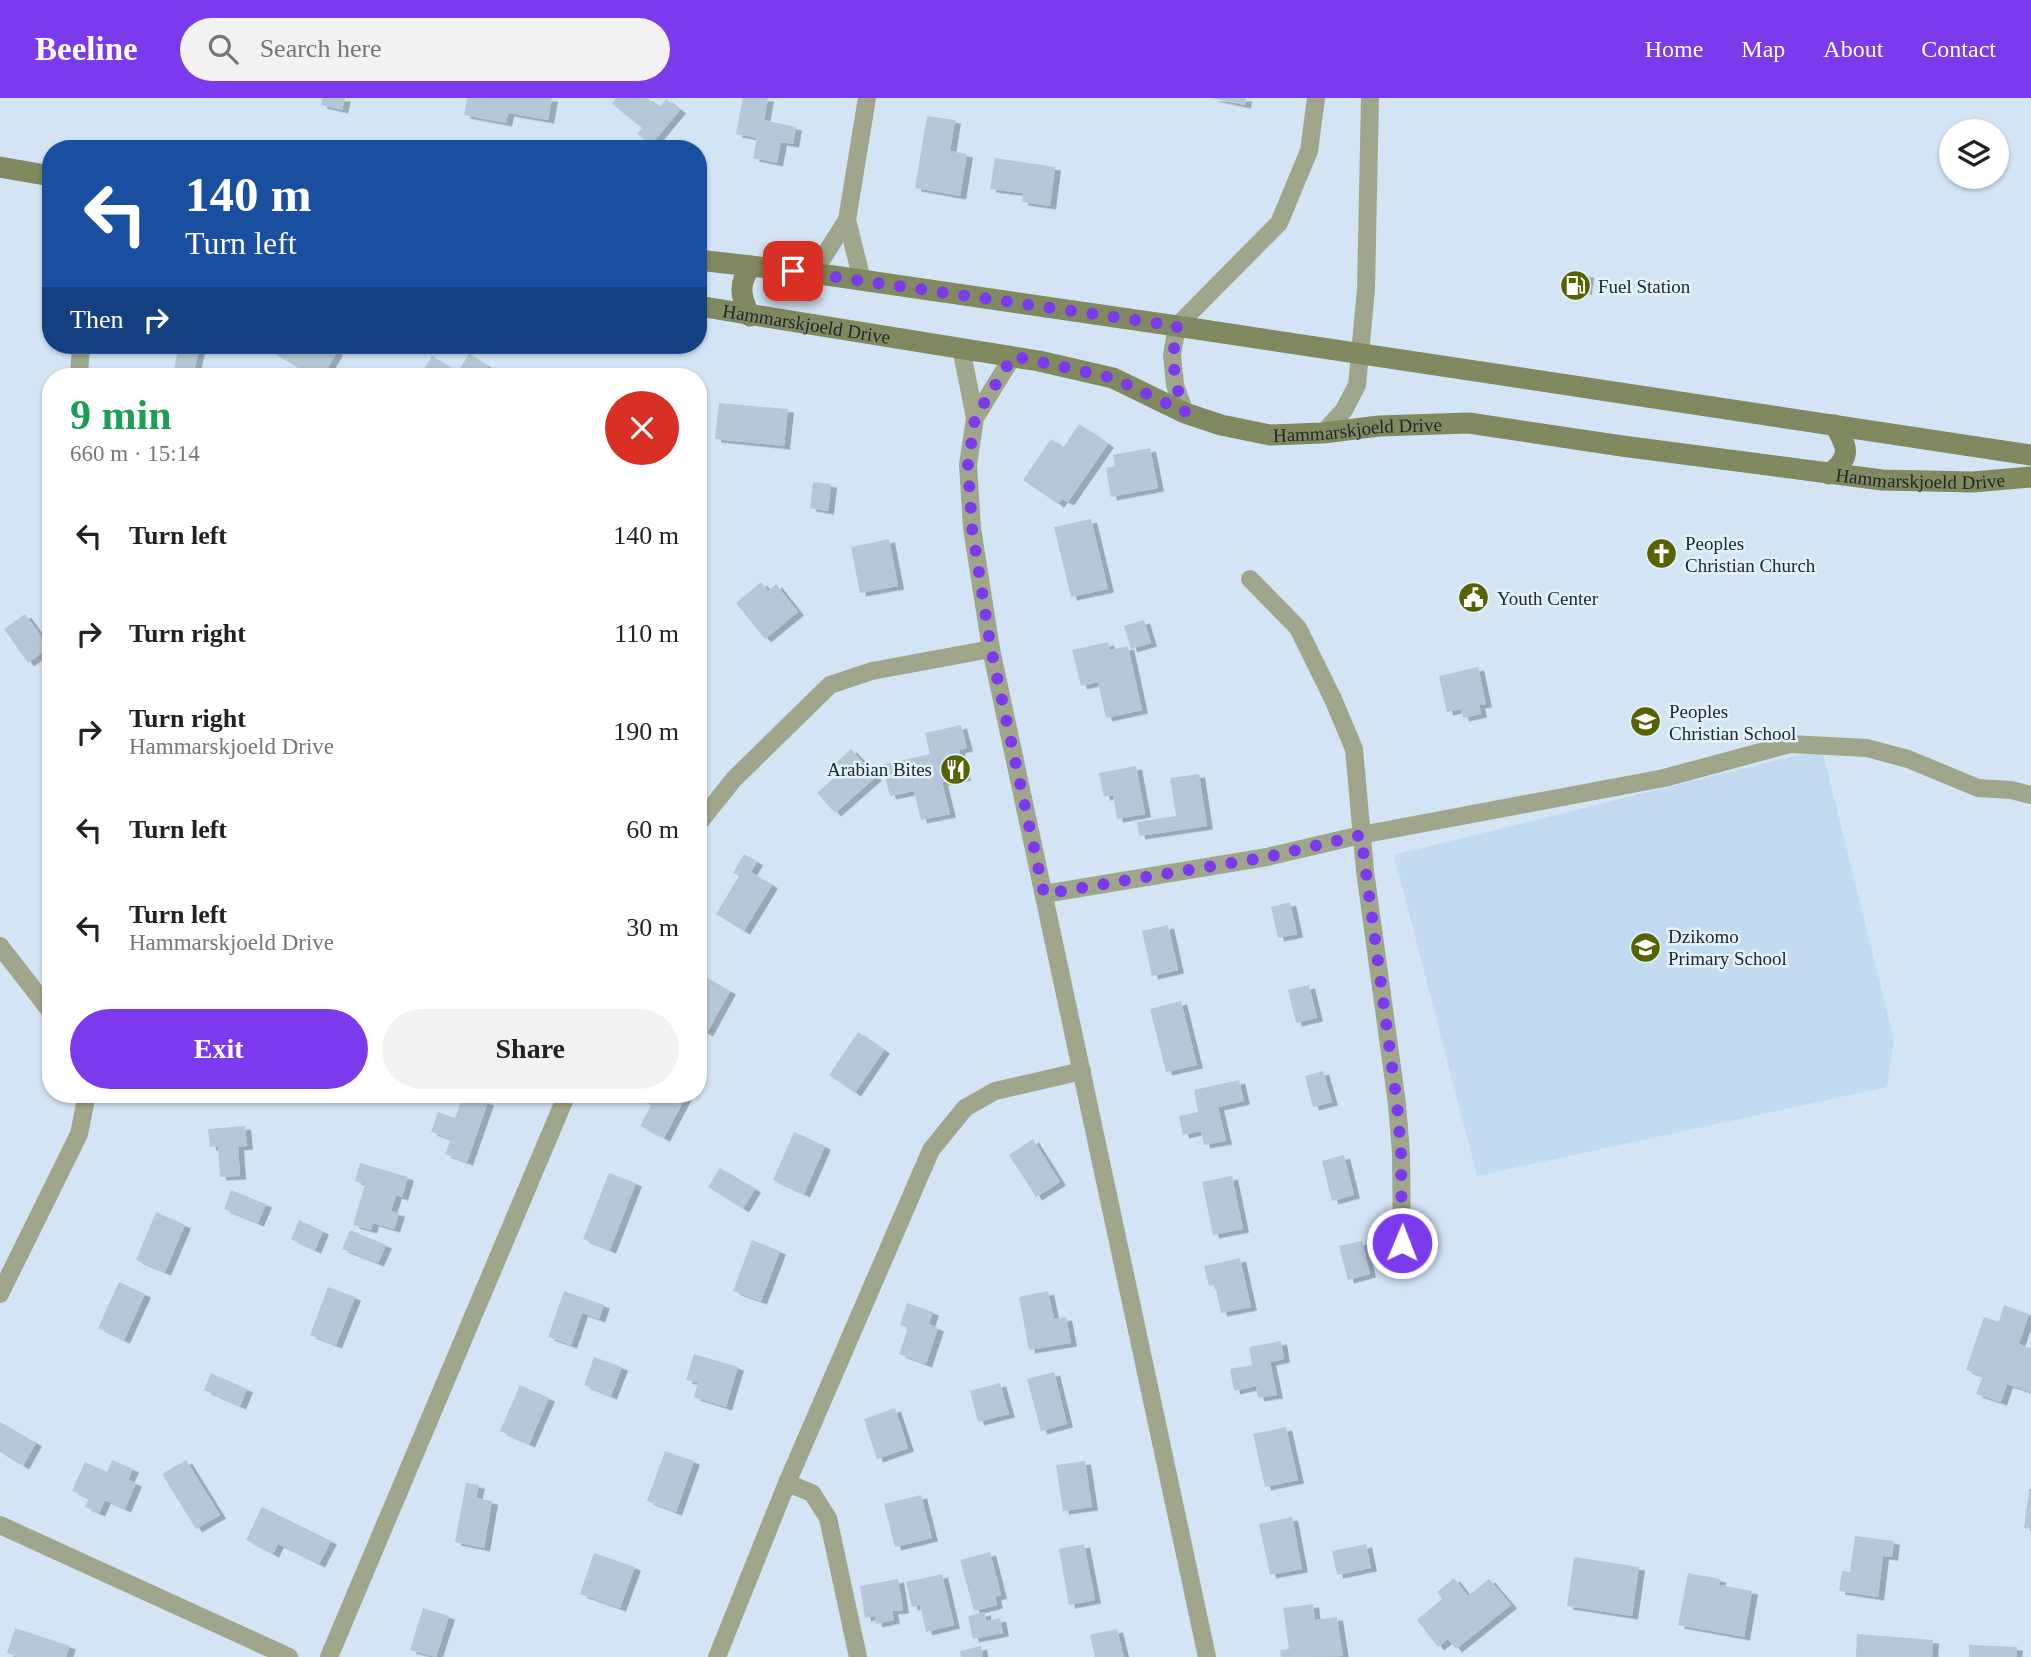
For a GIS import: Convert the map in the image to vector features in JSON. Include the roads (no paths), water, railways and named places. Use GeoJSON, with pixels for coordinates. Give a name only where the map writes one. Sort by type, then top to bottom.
{"type":"FeatureCollection","features":[{"type":"Feature","properties":{"kind":"main road"},"geometry":{"type":"LineString","coordinates":[[0,167],[42,174]]}},
{"type":"Feature","properties":{"kind":"main road","name":"Hammarskjoeld Drive"},"geometry":{"type":"LineString","coordinates":[[707,261],[813,273],[1177,326],[2031,455]]}},
{"type":"Feature","properties":{"kind":"main road"},"geometry":{"type":"LineString","coordinates":[[750,316],[740,289],[742,278],[751,266]]}},
{"type":"Feature","properties":{"kind":"main road","name":"Hammarskjoeld Drive"},"geometry":{"type":"LineString","coordinates":[[707,308],[1013,356],[1113,378],[1185,412],[1221,425],[1270,435],[1323,433],[1378,426],[1469,423],[1882,480],[1973,482],[2031,477]]}},
{"type":"Feature","properties":{"kind":"main road"},"geometry":{"type":"LineString","coordinates":[[1829,474],[1842,464],[1846,455],[1845,445],[1835,425]]}},
{"type":"Feature","properties":{"kind":"street"},"geometry":{"type":"LineString","coordinates":[[813,273],[846,220],[867,98]]}},
{"type":"Feature","properties":{"kind":"street"},"geometry":{"type":"LineString","coordinates":[[1185,412],[1175,385],[1172,355],[1177,326],[1279,223],[1309,151],[1315,98]]}},
{"type":"Feature","properties":{"kind":"street"},"geometry":{"type":"LineString","coordinates":[[1323,433],[1344,410],[1357,385],[1366,289],[1370,98]]}},
{"type":"Feature","properties":{"kind":"street"},"geometry":{"type":"LineString","coordinates":[[846,220],[862,280]]}},
{"type":"Feature","properties":{"kind":"street"},"geometry":{"type":"LineString","coordinates":[[961,348],[975,418],[968,465],[972,528],[991,649],[1207,1657]]}},
{"type":"Feature","properties":{"kind":"street"},"geometry":{"type":"LineString","coordinates":[[975,418],[1013,356]]}},
{"type":"Feature","properties":{"kind":"street"},"geometry":{"type":"LineString","coordinates":[[1250,579],[1298,628],[1354,749],[1361,835],[1397,1104],[1401,1153],[1402,1243]]}},
{"type":"Feature","properties":{"kind":"street"},"geometry":{"type":"LineString","coordinates":[[707,813],[734,779],[830,685],[872,671],[991,649]]}},
{"type":"Feature","properties":{"kind":"street"},"geometry":{"type":"LineString","coordinates":[[1044,894],[1267,857],[1361,835],[1664,778],[1790,744],[1867,748],[1908,759],[1978,788],[2011,790],[2031,795]]}},
{"type":"Feature","properties":{"kind":"street"},"geometry":{"type":"LineString","coordinates":[[0,946],[42,1001]]}},
{"type":"Feature","properties":{"kind":"street"},"geometry":{"type":"LineString","coordinates":[[717,1657],[788,1483],[932,1150],[965,1108],[995,1091],[1082,1071]]}},
{"type":"Feature","properties":{"kind":"street"},"geometry":{"type":"LineString","coordinates":[[0,1294],[79,1134],[85,1103]]}},
{"type":"Feature","properties":{"kind":"street"},"geometry":{"type":"LineString","coordinates":[[329,1657],[563,1103]]}},
{"type":"Feature","properties":{"kind":"street"},"geometry":{"type":"LineString","coordinates":[[788,1483],[812,1493],[828,1518],[858,1657]]}},
{"type":"Feature","properties":{"kind":"street"},"geometry":{"type":"LineString","coordinates":[[0,1525],[289,1657]]}},
{"type":"Feature","properties":{"kind":"place","name":"Fuel Station"},"geometry":{"type":"Point","coordinates":[1575,286]}},
{"type":"Feature","properties":{"kind":"place","name":"Peoples Christian Church"},"geometry":{"type":"Point","coordinates":[1662,554]}},
{"type":"Feature","properties":{"kind":"place","name":"Youth Center"},"geometry":{"type":"Point","coordinates":[1474,598]}},
{"type":"Feature","properties":{"kind":"place","name":"Peoples Christian School"},"geometry":{"type":"Point","coordinates":[1646,722]}},
{"type":"Feature","properties":{"kind":"place","name":"Arabian Bites"},"geometry":{"type":"Point","coordinates":[955,769]}},
{"type":"Feature","properties":{"kind":"place","name":"Dzikomo Primary School"},"geometry":{"type":"Point","coordinates":[1645,947]}}]}
